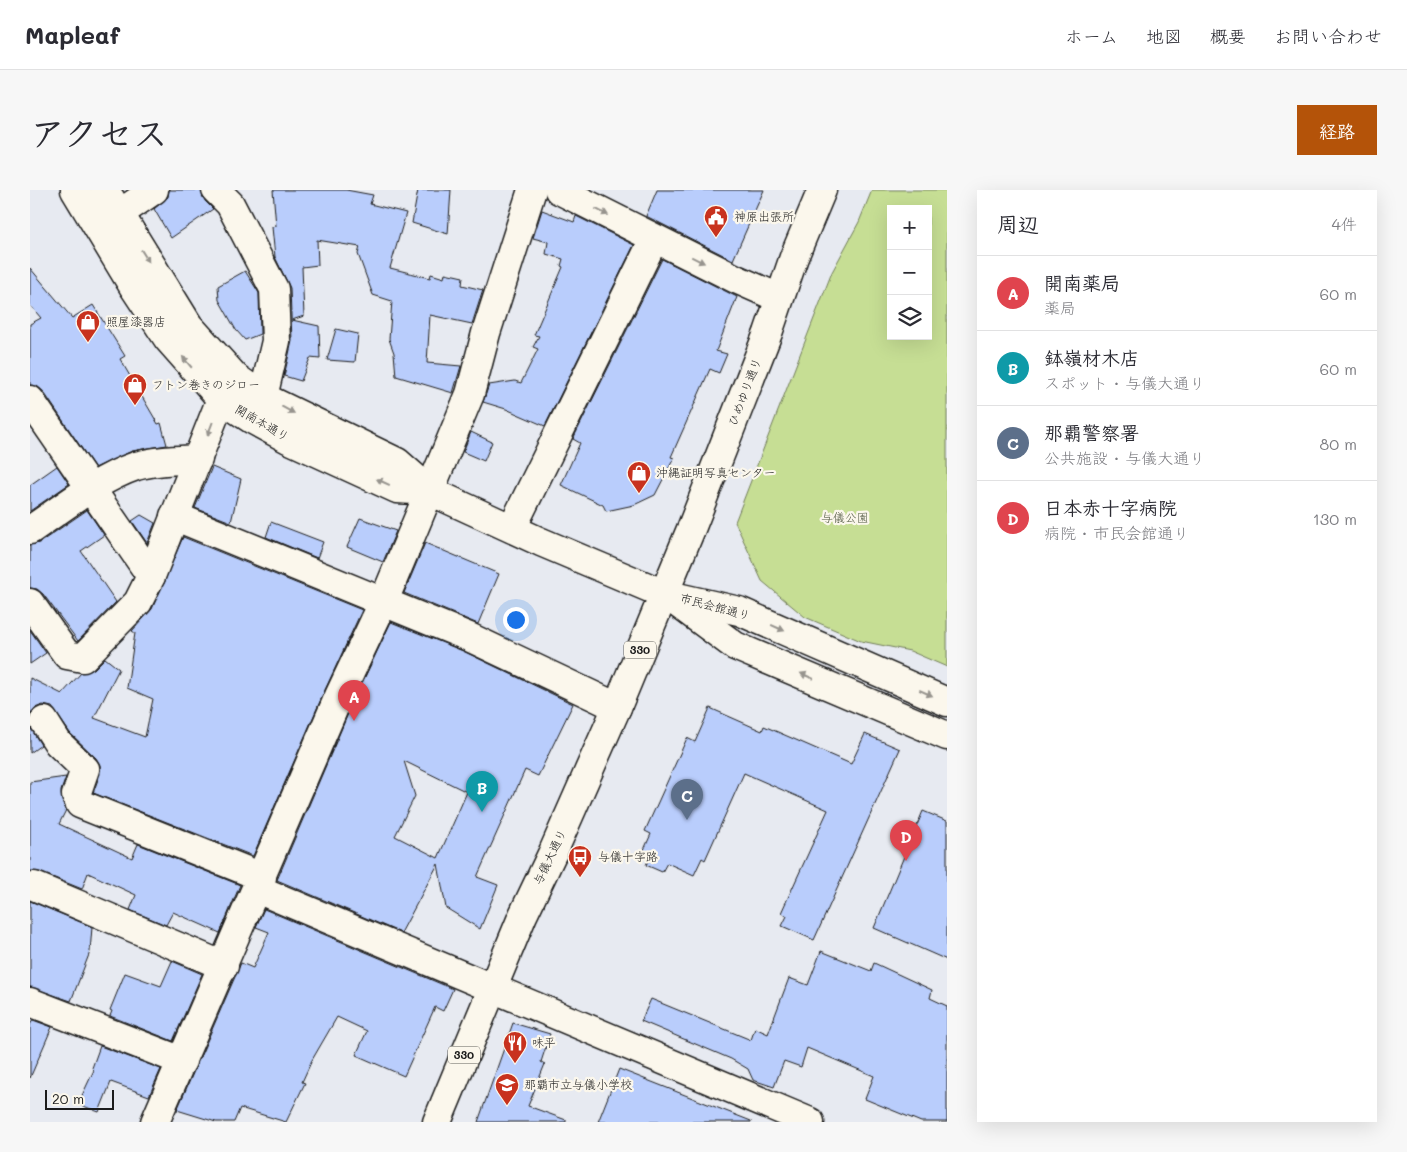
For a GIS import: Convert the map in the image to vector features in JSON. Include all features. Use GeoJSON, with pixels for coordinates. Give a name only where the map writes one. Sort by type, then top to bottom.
{"type":"FeatureCollection","features":[{"type":"Feature","properties":{"kind":"main road","name":"開南本通り"},"geometry":{"type":"LineString","coordinates":[[75,190],[108,221],[189,326],[235,377],[258,409]]}},
{"type":"Feature","properties":{"kind":"main road","name":"開南本通り"},"geometry":{"type":"LineString","coordinates":[[105,190],[108,221],[168,339],[201,378],[221,398],[258,409],[397,489],[430,491],[664,594]]}},
{"type":"Feature","properties":{"kind":"main road"},"geometry":{"type":"LineString","coordinates":[[108,221],[154,190]]}},
{"type":"Feature","properties":{"kind":"main road"},"geometry":{"type":"LineString","coordinates":[[216,190],[230,204],[274,289],[276,341],[258,409]]}},
{"type":"Feature","properties":{"kind":"main road"},"geometry":{"type":"LineString","coordinates":[[155,1122],[339,696],[383,603],[470,394],[486,332],[532,190]]}},
{"type":"Feature","properties":{"kind":"main road"},"geometry":{"type":"LineString","coordinates":[[559,190],[749,286],[779,298]]}},
{"type":"Feature","properties":{"kind":"main road","name":"ひめゆり通り"},"geometry":{"type":"LineString","coordinates":[[664,594],[758,359],[779,298],[822,190]]}},
{"type":"Feature","properties":{"kind":"main road"},"geometry":{"type":"LineString","coordinates":[[512,528],[654,239]]}},
{"type":"Feature","properties":{"kind":"main road"},"geometry":{"type":"LineString","coordinates":[[30,603],[67,655],[83,658],[138,602],[152,576],[221,398]]}},
{"type":"Feature","properties":{"kind":"main road"},"geometry":{"type":"LineString","coordinates":[[30,400],[152,576]]}},
{"type":"Feature","properties":{"kind":"main road"},"geometry":{"type":"LineString","coordinates":[[30,530],[92,488],[136,466],[161,461],[198,459]]}},
{"type":"Feature","properties":{"kind":"main road"},"geometry":{"type":"LineString","coordinates":[[174,516],[469,637],[617,707]]}},
{"type":"Feature","properties":{"kind":"main road","name":"市民会館通り"},"geometry":{"type":"LineString","coordinates":[[664,594],[739,611],[947,702]]}},
{"type":"Feature","properties":{"kind":"main road","name":"市民会館通り"},"geometry":{"type":"LineString","coordinates":[[664,594],[735,646],[947,736]]}},
{"type":"Feature","properties":{"kind":"main road","name":"与儀大通り"},"geometry":{"type":"LineString","coordinates":[[437,1122],[492,989],[617,707],[664,594]]}},
{"type":"Feature","properties":{"kind":"main road"},"geometry":{"type":"LineString","coordinates":[[44,721],[58,743],[85,769],[76,795],[80,804],[774,1115],[810,1122]]}},
{"type":"Feature","properties":{"kind":"main road"},"geometry":{"type":"LineString","coordinates":[[34,886],[224,966]]}},
{"type":"Feature","properties":{"kind":"main road"},"geometry":{"type":"LineString","coordinates":[[30,1002],[182,1061]]}},
{"type":"Feature","properties":{"kind":"green space","name":"与儀公園"},"geometry":{"type":"Polygon","coordinates":[[[872,190],[947,190],[947,667],[910,651],[861,641],[805,617],[762,581],[735,522],[832,272],[859,222],[872,190]]]}},
{"type":"Feature","properties":{"kind":"building"},"geometry":{"type":"Polygon","coordinates":[[[169,190],[201,190],[205,201],[213,209],[171,238],[154,209],[168,197],[169,190]]]}},
{"type":"Feature","properties":{"kind":"building"},"geometry":{"type":"Polygon","coordinates":[[[273,190],[346,190],[373,195],[370,204],[406,213],[390,268],[430,278],[431,274],[444,278],[445,273],[463,277],[462,285],[483,290],[472,324],[430,315],[427,363],[461,366],[453,393],[396,376],[394,353],[389,339],[392,301],[373,295],[358,254],[360,247],[317,240],[318,265],[302,267],[304,316],[292,320],[319,326],[320,359],[310,358],[301,381],[284,376],[292,341],[290,288],[275,257],[272,227],[276,226],[273,190]]]}},
{"type":"Feature","properties":{"kind":"building"},"geometry":{"type":"Polygon","coordinates":[[[418,190],[451,190],[448,234],[412,223],[418,190]]]}},
{"type":"Feature","properties":{"kind":"building","name":"神原出張所"},"geometry":{"type":"Polygon","coordinates":[[[657,190],[764,190],[733,260],[646,216],[657,190]]]}},
{"type":"Feature","properties":{"kind":"building"},"geometry":{"type":"Polygon","coordinates":[[[542,210],[574,222],[576,216],[634,245],[545,426],[506,409],[483,402],[489,385],[515,381],[521,383],[538,349],[533,347],[539,336],[534,335],[563,267],[561,266],[563,259],[546,254],[548,242],[533,238],[542,210]]]}},
{"type":"Feature","properties":{"kind":"building"},"geometry":{"type":"Polygon","coordinates":[[[662,259],[737,297],[716,351],[727,354],[719,373],[710,369],[671,457],[674,458],[655,495],[634,505],[606,511],[603,505],[561,485],[580,443],[573,439],[662,259]]]}},
{"type":"Feature","properties":{"kind":"building"},"geometry":{"type":"Polygon","coordinates":[[[30,268],[72,318],[93,305],[125,356],[120,359],[158,424],[161,423],[167,445],[132,451],[95,468],[43,391],[37,386],[30,385],[30,324],[41,318],[30,305],[30,268]]]}},
{"type":"Feature","properties":{"kind":"building"},"geometry":{"type":"Polygon","coordinates":[[[245,271],[259,293],[260,334],[245,340],[236,330],[219,300],[218,286],[245,271]]]}},
{"type":"Feature","properties":{"kind":"building"},"geometry":{"type":"Polygon","coordinates":[[[336,329],[358,334],[355,362],[327,360],[336,329]]]}},
{"type":"Feature","properties":{"kind":"building"},"geometry":{"type":"Polygon","coordinates":[[[471,432],[492,442],[484,461],[463,452],[471,432]]]}},
{"type":"Feature","properties":{"kind":"building"},"geometry":{"type":"Polygon","coordinates":[[[57,466],[69,484],[30,511],[30,485],[57,466]]]}},
{"type":"Feature","properties":{"kind":"building"},"geometry":{"type":"Polygon","coordinates":[[[212,467],[241,479],[231,522],[195,508],[212,467]]]}},
{"type":"Feature","properties":{"kind":"building"},"geometry":{"type":"Polygon","coordinates":[[[87,510],[104,535],[81,551],[116,602],[78,641],[43,594],[37,589],[30,588],[30,545],[39,543],[87,510]]]}},
{"type":"Feature","properties":{"kind":"building"},"geometry":{"type":"Polygon","coordinates":[[[141,515],[155,523],[147,543],[132,521],[141,515]]]}},
{"type":"Feature","properties":{"kind":"building"},"geometry":{"type":"Polygon","coordinates":[[[360,518],[396,531],[383,562],[347,547],[360,518]]]}},
{"type":"Feature","properties":{"kind":"building"},"geometry":{"type":"Polygon","coordinates":[[[271,522],[323,542],[317,558],[266,537],[271,522]]]}},
{"type":"Feature","properties":{"kind":"building"},"geometry":{"type":"Polygon","coordinates":[[[183,537],[362,610],[253,856],[93,793],[100,774],[100,765],[96,758],[70,733],[52,707],[43,705],[35,708],[30,714],[30,678],[62,694],[81,673],[94,669],[105,658],[119,669],[94,718],[145,737],[153,699],[127,688],[135,633],[132,631],[152,609],[183,537]]]}},
{"type":"Feature","properties":{"kind":"building"},"geometry":{"type":"Polygon","coordinates":[[[425,543],[499,574],[478,624],[404,593],[425,543]]]}},
{"type":"Feature","properties":{"kind":"building"},"geometry":{"type":"Polygon","coordinates":[[[391,622],[463,651],[573,704],[538,776],[525,770],[477,877],[498,885],[480,929],[446,908],[438,864],[401,933],[277,880],[353,702],[391,622]],[[404,761],[415,796],[395,836],[438,858],[467,792],[404,761]]]}},
{"type":"Feature","properties":{"kind":"building"},"geometry":{"type":"Polygon","coordinates":[[[30,630],[46,653],[30,664],[30,630]]]}},
{"type":"Feature","properties":{"kind":"building"},"geometry":{"type":"Polygon","coordinates":[[[710,708],[762,731],[764,726],[851,764],[865,734],[900,749],[814,940],[782,926],[787,916],[781,913],[828,810],[744,773],[705,860],[702,858],[694,875],[667,863],[662,872],[646,865],[651,855],[643,852],[651,834],[645,831],[687,738],[695,742],[710,708]]]}},
{"type":"Feature","properties":{"kind":"building"},"geometry":{"type":"Polygon","coordinates":[[[30,727],[41,745],[30,753],[30,727]]]}},
{"type":"Feature","properties":{"kind":"building"},"geometry":{"type":"Polygon","coordinates":[[[66,777],[61,791],[62,801],[66,810],[59,824],[132,858],[138,844],[240,885],[220,933],[173,912],[166,925],[130,910],[136,895],[88,873],[82,889],[40,872],[30,871],[30,782],[66,777]]]}},
{"type":"Feature","properties":{"kind":"building"},"geometry":{"type":"Polygon","coordinates":[[[923,811],[947,821],[947,960],[874,928],[923,811]]]}},
{"type":"Feature","properties":{"kind":"building"},"geometry":{"type":"Polygon","coordinates":[[[30,901],[92,927],[90,952],[71,1001],[30,987],[30,901]]]}},
{"type":"Feature","properties":{"kind":"building"},"geometry":{"type":"Polygon","coordinates":[[[264,909],[453,989],[443,1011],[435,1007],[404,1076],[356,1055],[367,1031],[337,1017],[312,1060],[302,1082],[305,1083],[286,1122],[240,1108],[234,1122],[216,1122],[177,1110],[241,963],[253,968],[269,932],[256,927],[264,909]]]}},
{"type":"Feature","properties":{"kind":"building"},"geometry":{"type":"Polygon","coordinates":[[[821,951],[871,971],[874,963],[932,990],[930,998],[947,1006],[947,1122],[921,1122],[865,1099],[874,1076],[807,1048],[801,1067],[784,1061],[774,1087],[753,1080],[748,1069],[731,1059],[641,1021],[651,999],[751,1040],[755,1028],[768,1034],[789,978],[808,985],[821,951]]]}},
{"type":"Feature","properties":{"kind":"building"},"geometry":{"type":"Polygon","coordinates":[[[172,961],[202,974],[173,1041],[110,1016],[112,1011],[110,1010],[125,973],[161,986],[172,961]]]}},
{"type":"Feature","properties":{"kind":"building"},"geometry":{"type":"Polygon","coordinates":[[[33,1020],[52,1027],[30,1078],[30,1025],[33,1020]]]}},
{"type":"Feature","properties":{"kind":"building"},"geometry":{"type":"Polygon","coordinates":[[[513,1023],[550,1034],[541,1062],[545,1064],[528,1106],[566,1120],[566,1122],[478,1122],[513,1023]]]}},
{"type":"Feature","properties":{"kind":"building"},"geometry":{"type":"Polygon","coordinates":[[[100,1046],[161,1069],[149,1096],[111,1082],[99,1112],[78,1104],[94,1070],[92,1068],[100,1046]]]}},
{"type":"Feature","properties":{"kind":"building"},"geometry":{"type":"Polygon","coordinates":[[[619,1069],[751,1121],[751,1122],[598,1122],[619,1069]]]}},
{"type":"Feature","properties":{"kind":"place","name":"神原出張所"},"geometry":{"type":"Point","coordinates":[716,238]}},
{"type":"Feature","properties":{"kind":"place","name":"照屋漆器店"},"geometry":{"type":"Point","coordinates":[88,343]}},
{"type":"Feature","properties":{"kind":"place","name":"フトン巻きのジロー"},"geometry":{"type":"Point","coordinates":[135,406]}},
{"type":"Feature","properties":{"kind":"place","name":"沖縄証明写真センター"},"geometry":{"type":"Point","coordinates":[639,494]}},
{"type":"Feature","properties":{"kind":"place","name":"開南薬局"},"geometry":{"type":"Point","coordinates":[354,721]}},
{"type":"Feature","properties":{"kind":"place","name":"鉢嶺材木店"},"geometry":{"type":"Point","coordinates":[482,812]}},
{"type":"Feature","properties":{"kind":"place","name":"那覇警察署"},"geometry":{"type":"Point","coordinates":[687,820]}},
{"type":"Feature","properties":{"kind":"place","name":"日本赤十字病院"},"geometry":{"type":"Point","coordinates":[906,861]}},
{"type":"Feature","properties":{"kind":"place","name":"与儀十字路"},"geometry":{"type":"Point","coordinates":[580,878]}},
{"type":"Feature","properties":{"kind":"place","name":"味平"},"geometry":{"type":"Point","coordinates":[515,1064]}},
{"type":"Feature","properties":{"kind":"place","name":"那覇市立与儀小学校"},"geometry":{"type":"Point","coordinates":[507,1106]}}]}
